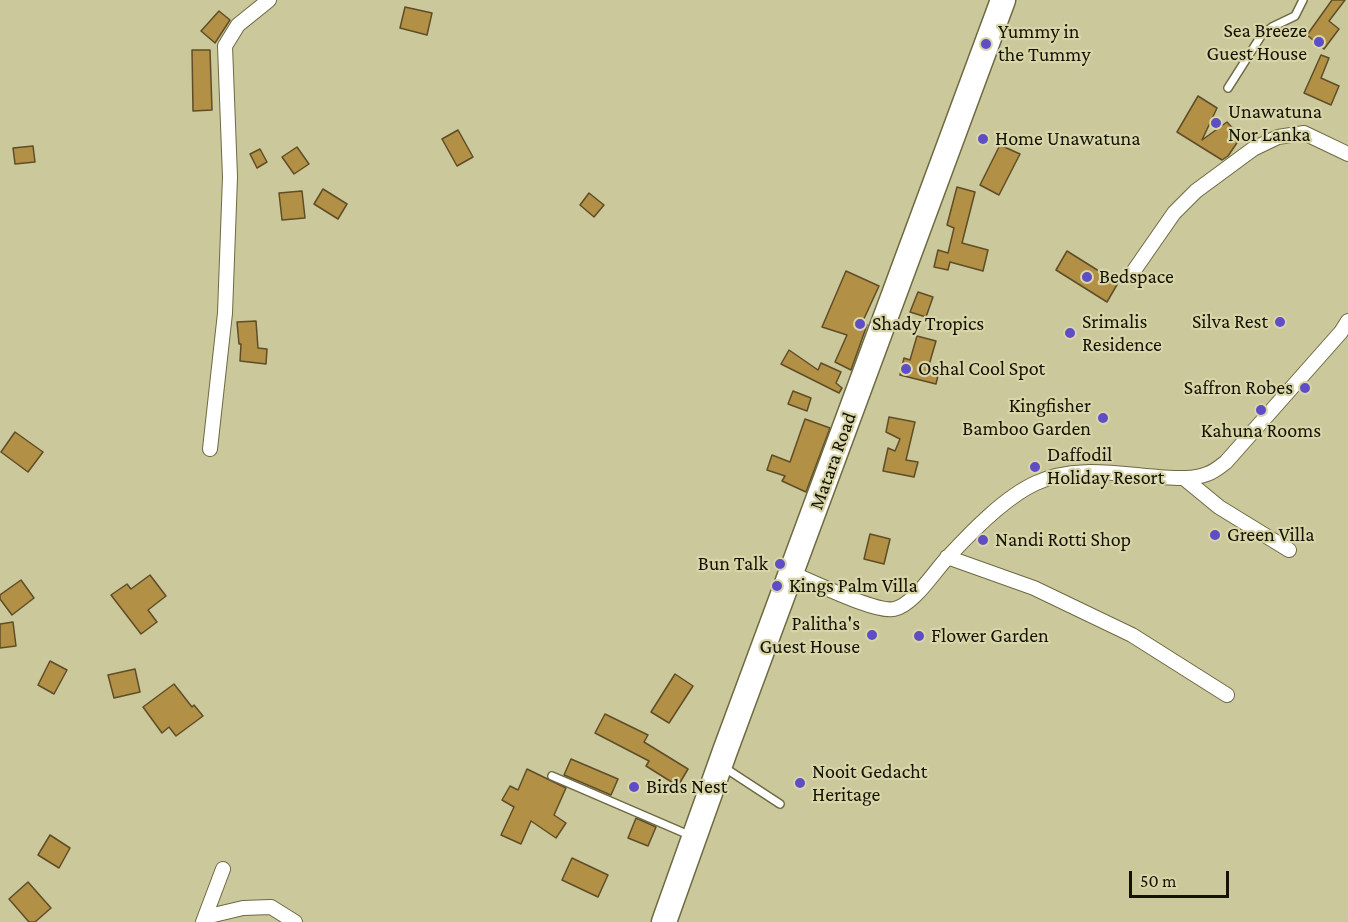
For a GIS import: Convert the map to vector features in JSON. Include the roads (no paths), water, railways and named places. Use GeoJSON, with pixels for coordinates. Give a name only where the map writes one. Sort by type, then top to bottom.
{"type":"FeatureCollection","features":[{"type":"Feature","properties":{"kind":"highway","name":"Matara Road"},"geometry":{"type":"LineString","coordinates":[[664,922],[1003,0]]}},
{"type":"Feature","properties":{"kind":"street"},"geometry":{"type":"LineString","coordinates":[[210,449],[225,313],[230,177],[225,46],[238,24],[269,0]]}},
{"type":"Feature","properties":{"kind":"street"},"geometry":{"type":"LineString","coordinates":[[1133,272],[1174,213],[1196,191],[1253,149],[1278,137],[1304,133],[1348,154]]}},
{"type":"Feature","properties":{"kind":"street"},"geometry":{"type":"LineString","coordinates":[[791,573],[884,609],[895,609],[906,604],[947,557],[994,511],[1035,483],[1056,476],[1090,472],[1185,479],[1209,474],[1226,462],[1341,332],[1348,321]]}},
{"type":"Feature","properties":{"kind":"street"},"geometry":{"type":"LineString","coordinates":[[1185,479],[1219,507],[1289,550]]}},
{"type":"Feature","properties":{"kind":"street"},"geometry":{"type":"LineString","coordinates":[[947,557],[1034,588],[1132,635],[1227,695]]}},
{"type":"Feature","properties":{"kind":"street"},"geometry":{"type":"LineString","coordinates":[[204,920],[223,869]]}},
{"type":"Feature","properties":{"kind":"street"},"geometry":{"type":"LineString","coordinates":[[204,920],[243,908],[271,907],[295,922]]}},
{"type":"Feature","properties":{"kind":"lane"},"geometry":{"type":"LineString","coordinates":[[1228,88],[1261,36],[1272,27],[1295,16],[1303,0]]}},
{"type":"Feature","properties":{"kind":"lane"},"geometry":{"type":"LineString","coordinates":[[720,765],[780,804]]}},
{"type":"Feature","properties":{"kind":"lane"},"geometry":{"type":"LineString","coordinates":[[552,776],[694,838]]}},
{"type":"Feature","properties":{"kind":"place","name":"Sea Breeze Guest House"},"geometry":{"type":"Point","coordinates":[1319,42]}},
{"type":"Feature","properties":{"kind":"place","name":"Yummy in the Tummy"},"geometry":{"type":"Point","coordinates":[986,44]}},
{"type":"Feature","properties":{"kind":"place","name":"Unawatuna Nor Lanka"},"geometry":{"type":"Point","coordinates":[1216,123]}},
{"type":"Feature","properties":{"kind":"place","name":"Home Unawatuna"},"geometry":{"type":"Point","coordinates":[983,139]}},
{"type":"Feature","properties":{"kind":"place","name":"Bedspace"},"geometry":{"type":"Point","coordinates":[1087,277]}},
{"type":"Feature","properties":{"kind":"place","name":"Silva Rest"},"geometry":{"type":"Point","coordinates":[1280,322]}},
{"type":"Feature","properties":{"kind":"place","name":"Shady Tropics"},"geometry":{"type":"Point","coordinates":[860,324]}},
{"type":"Feature","properties":{"kind":"place","name":"Srimalis Residence"},"geometry":{"type":"Point","coordinates":[1070,333]}},
{"type":"Feature","properties":{"kind":"place","name":"Oshal Cool Spot"},"geometry":{"type":"Point","coordinates":[906,369]}},
{"type":"Feature","properties":{"kind":"place","name":"Saffron Robes"},"geometry":{"type":"Point","coordinates":[1305,388]}},
{"type":"Feature","properties":{"kind":"place","name":"Kahuna Rooms"},"geometry":{"type":"Point","coordinates":[1261,410]}},
{"type":"Feature","properties":{"kind":"place","name":"Kingfisher Bamboo Garden"},"geometry":{"type":"Point","coordinates":[1103,418]}},
{"type":"Feature","properties":{"kind":"place","name":"Daffodil Holiday Resort"},"geometry":{"type":"Point","coordinates":[1035,467]}},
{"type":"Feature","properties":{"kind":"place","name":"Green Villa"},"geometry":{"type":"Point","coordinates":[1215,535]}},
{"type":"Feature","properties":{"kind":"place","name":"Nandi Rotti Shop"},"geometry":{"type":"Point","coordinates":[983,540]}},
{"type":"Feature","properties":{"kind":"place","name":"Bun Talk"},"geometry":{"type":"Point","coordinates":[780,564]}},
{"type":"Feature","properties":{"kind":"place","name":"Kings Palm Villa"},"geometry":{"type":"Point","coordinates":[777,586]}},
{"type":"Feature","properties":{"kind":"place","name":"Palitha's Guest House"},"geometry":{"type":"Point","coordinates":[872,635]}},
{"type":"Feature","properties":{"kind":"place","name":"Flower Garden"},"geometry":{"type":"Point","coordinates":[919,636]}},
{"type":"Feature","properties":{"kind":"place","name":"Nooit Gedacht Heritage"},"geometry":{"type":"Point","coordinates":[800,783]}},
{"type":"Feature","properties":{"kind":"place","name":"Birds Nest"},"geometry":{"type":"Point","coordinates":[634,787]}}]}
